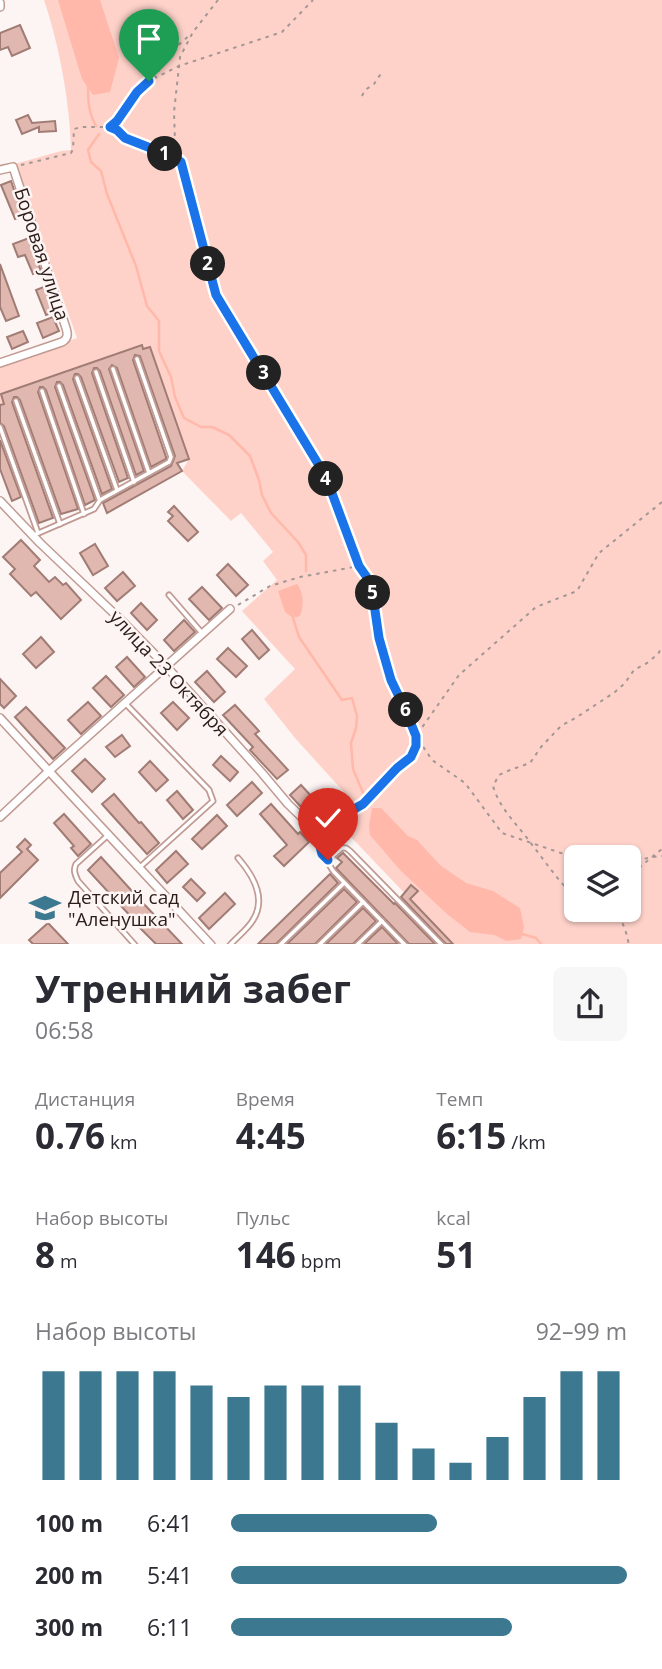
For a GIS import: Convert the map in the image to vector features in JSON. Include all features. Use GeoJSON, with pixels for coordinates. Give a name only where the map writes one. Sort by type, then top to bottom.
{"type":"FeatureCollection","features":[{"type":"Feature","properties":{"kind":"street"},"geometry":{"type":"LineString","coordinates":[[0,170],[13,167]]}},
{"type":"Feature","properties":{"kind":"street","name":"Боровая улица"},"geometry":{"type":"LineString","coordinates":[[0,363],[66,340],[67,332],[13,167]]}},
{"type":"Feature","properties":{"kind":"street","name":"улица 23 Октября"},"geometry":{"type":"LineString","coordinates":[[0,501],[166,666],[288,804],[316,831]]}},
{"type":"Feature","properties":{"kind":"street"},"geometry":{"type":"LineString","coordinates":[[0,817],[230,610]]}},
{"type":"Feature","properties":{"kind":"street"},"geometry":{"type":"LineString","coordinates":[[0,718],[205,943]]}},
{"type":"Feature","properties":{"kind":"street"},"geometry":{"type":"LineString","coordinates":[[316,831],[325,857]]}},
{"type":"Feature","properties":{"kind":"lane"},"geometry":{"type":"LineString","coordinates":[[0,427],[35,534],[94,509],[100,500],[169,462],[171,457],[136,359]]}},
{"type":"Feature","properties":{"kind":"lane"},"geometry":{"type":"LineString","coordinates":[[113,369],[150,473]]}},
{"type":"Feature","properties":{"kind":"lane"},"geometry":{"type":"LineString","coordinates":[[96,372],[134,482]]}},
{"type":"Feature","properties":{"kind":"lane"},"geometry":{"type":"LineString","coordinates":[[77,377],[117,490]]}},
{"type":"Feature","properties":{"kind":"lane"},"geometry":{"type":"LineString","coordinates":[[59,386],[100,500]]}},
{"type":"Feature","properties":{"kind":"lane"},"geometry":{"type":"LineString","coordinates":[[42,391],[84,514]]}},
{"type":"Feature","properties":{"kind":"lane"},"geometry":{"type":"LineString","coordinates":[[16,401],[60,524]]}},
{"type":"Feature","properties":{"kind":"lane"},"geometry":{"type":"LineString","coordinates":[[169,595],[203,633]]}},
{"type":"Feature","properties":{"kind":"lane"},"geometry":{"type":"LineString","coordinates":[[125,703],[209,790],[213,801],[139,868]]}},
{"type":"Feature","properties":{"kind":"lane"},"geometry":{"type":"LineString","coordinates":[[316,831],[341,816]]}},
{"type":"Feature","properties":{"kind":"lane"},"geometry":{"type":"LineString","coordinates":[[108,835],[76,864],[75,876],[135,944]]}},
{"type":"Feature","properties":{"kind":"lane"},"geometry":{"type":"LineString","coordinates":[[405,944],[330,868],[325,857],[346,848],[442,944]]}},
{"type":"Feature","properties":{"kind":"lane"},"geometry":{"type":"LineString","coordinates":[[230,944],[253,920],[259,899],[253,877],[238,858]]}},
{"type":"Feature","properties":{"kind":"lane"},"geometry":{"type":"LineString","coordinates":[[280,944],[344,882]]}},
{"type":"Feature","properties":{"kind":"lane"},"geometry":{"type":"LineString","coordinates":[[319,944],[363,902]]}},
{"type":"Feature","properties":{"kind":"lane"},"geometry":{"type":"LineString","coordinates":[[357,944],[382,921]]}},
{"type":"Feature","properties":{"kind":"lane"},"geometry":{"type":"LineString","coordinates":[[393,944],[399,938]]}},
{"type":"Feature","properties":{"kind":"path"},"geometry":{"type":"LineString","coordinates":[[218,0],[193,32],[180,57],[174,112],[175,141],[216,295],[326,477],[359,566],[371,583],[379,638],[391,680],[416,736],[432,760],[465,783],[502,833],[564,854]]}},
{"type":"Feature","properties":{"kind":"path"},"geometry":{"type":"LineString","coordinates":[[110,127],[137,92],[154,79],[179,66],[282,32],[313,0]]}},
{"type":"Feature","properties":{"kind":"path"},"geometry":{"type":"LineString","coordinates":[[154,79],[169,53],[193,32]]}},
{"type":"Feature","properties":{"kind":"path"},"geometry":{"type":"LineString","coordinates":[[362,96],[382,72]]}},
{"type":"Feature","properties":{"kind":"path"},"geometry":{"type":"LineString","coordinates":[[13,167],[71,153],[73,132],[81,127],[110,127],[125,138],[181,162]]}},
{"type":"Feature","properties":{"kind":"path"},"geometry":{"type":"LineString","coordinates":[[341,816],[363,804],[411,757],[416,746],[416,736],[459,675],[536,607],[577,591],[599,553],[662,502]]}},
{"type":"Feature","properties":{"kind":"path"},"geometry":{"type":"LineString","coordinates":[[230,610],[270,586],[300,577],[359,566]]}},
{"type":"Feature","properties":{"kind":"path"},"geometry":{"type":"LineString","coordinates":[[564,885],[507,814],[497,799],[493,786],[499,775],[530,763],[561,726],[615,691],[634,670],[658,654],[662,647]]}},
{"type":"Feature","properties":{"kind":"path"},"geometry":{"type":"LineString","coordinates":[[641,866],[662,849]]}},
{"type":"Feature","properties":{"kind":"path"},"geometry":{"type":"LineString","coordinates":[[641,860],[662,856]]}},
{"type":"Feature","properties":{"kind":"path"},"geometry":{"type":"LineString","coordinates":[[622,922],[629,944]]}},
{"type":"Feature","properties":{"kind":"shaded area"},"geometry":{"type":"Polygon","coordinates":[[[44,0],[662,0],[662,944],[453,944],[350,836],[341,816],[352,801],[264,699],[295,669],[242,611],[277,580],[263,561],[273,552],[241,513],[231,521],[182,471],[189,459],[150,347],[135,347],[1,394],[4,404],[0,405],[0,365],[77,338],[15,164],[71,150],[66,93],[59,54],[44,0]]]}},
{"type":"Feature","properties":{"kind":"shaded area"},"geometry":{"type":"Polygon","coordinates":[[[58,0],[100,0],[119,58],[110,92],[93,95],[82,79],[58,0]]]}},
{"type":"Feature","properties":{"kind":"shaded area"},"geometry":{"type":"Polygon","coordinates":[[[297,584],[302,595],[302,608],[300,616],[293,618],[285,612],[278,591],[297,584]]]}},
{"type":"Feature","properties":{"kind":"shaded area"},"geometry":{"type":"Polygon","coordinates":[[[372,808],[381,808],[440,865],[466,883],[493,891],[520,908],[524,927],[521,939],[507,941],[494,935],[470,932],[447,914],[400,870],[370,835],[372,808]]]}},
{"type":"Feature","properties":{"kind":"building"},"geometry":{"type":"Polygon","coordinates":[[[20,25],[30,48],[12,56],[8,47],[0,50],[0,33],[20,25]]]}},
{"type":"Feature","properties":{"kind":"building"},"geometry":{"type":"Polygon","coordinates":[[[28,115],[32,123],[55,121],[56,131],[39,132],[39,127],[22,134],[16,120],[28,115]]]}},
{"type":"Feature","properties":{"kind":"building"},"geometry":{"type":"Polygon","coordinates":[[[11,181],[23,216],[15,219],[1,185],[11,181]]]}},
{"type":"Feature","properties":{"kind":"building"},"geometry":{"type":"Polygon","coordinates":[[[29,238],[41,271],[33,274],[25,255],[18,257],[13,244],[29,238]]]}},
{"type":"Feature","properties":{"kind":"building"},"geometry":{"type":"Polygon","coordinates":[[[0,264],[19,316],[6,321],[0,307],[0,264]]]}},
{"type":"Feature","properties":{"kind":"building"},"geometry":{"type":"Polygon","coordinates":[[[46,286],[54,312],[46,315],[36,290],[46,286]]]}},
{"type":"Feature","properties":{"kind":"building"},"geometry":{"type":"Polygon","coordinates":[[[53,317],[59,331],[43,338],[37,323],[53,317]]]}},
{"type":"Feature","properties":{"kind":"building"},"geometry":{"type":"Polygon","coordinates":[[[23,331],[28,342],[12,349],[7,337],[23,331]]]}},
{"type":"Feature","properties":{"kind":"building"},"geometry":{"type":"Polygon","coordinates":[[[142,345],[143,349],[150,347],[189,459],[177,463],[182,471],[107,513],[103,503],[171,466],[175,456],[140,356],[135,355],[133,360],[166,457],[151,467],[117,368],[112,365],[109,369],[144,471],[136,475],[100,371],[94,368],[92,373],[128,478],[119,482],[81,377],[75,374],[73,379],[112,489],[102,494],[63,385],[57,382],[55,387],[95,500],[85,505],[46,390],[40,387],[38,392],[78,509],[61,514],[20,400],[14,397],[12,402],[53,518],[39,523],[4,426],[0,423],[0,405],[4,404],[1,394],[142,345]]]}},
{"type":"Feature","properties":{"kind":"building"},"geometry":{"type":"Polygon","coordinates":[[[0,440],[21,497],[12,501],[0,469],[0,440]]]}},
{"type":"Feature","properties":{"kind":"building"},"geometry":{"type":"Polygon","coordinates":[[[174,506],[198,532],[188,541],[168,521],[173,516],[168,512],[174,506]]]}},
{"type":"Feature","properties":{"kind":"building"},"geometry":{"type":"Polygon","coordinates":[[[21,540],[40,560],[34,566],[49,582],[55,577],[63,585],[66,583],[81,600],[61,619],[36,592],[31,596],[10,574],[15,569],[3,557],[21,540]]]}},
{"type":"Feature","properties":{"kind":"building"},"geometry":{"type":"Polygon","coordinates":[[[95,544],[108,566],[93,575],[80,553],[95,544]]]}},
{"type":"Feature","properties":{"kind":"building"},"geometry":{"type":"Polygon","coordinates":[[[228,564],[248,585],[236,596],[217,575],[228,564]]]}},
{"type":"Feature","properties":{"kind":"building"},"geometry":{"type":"Polygon","coordinates":[[[123,572],[135,586],[117,601],[105,588],[123,572]]]}},
{"type":"Feature","properties":{"kind":"building"},"geometry":{"type":"Polygon","coordinates":[[[202,587],[222,608],[209,620],[189,599],[202,587]]]}},
{"type":"Feature","properties":{"kind":"building"},"geometry":{"type":"Polygon","coordinates":[[[141,603],[157,620],[147,630],[131,613],[141,603]]]}},
{"type":"Feature","properties":{"kind":"building"},"geometry":{"type":"Polygon","coordinates":[[[184,620],[195,632],[174,651],[164,640],[184,620]]]}},
{"type":"Feature","properties":{"kind":"building"},"geometry":{"type":"Polygon","coordinates":[[[252,630],[269,650],[259,659],[242,639],[252,630]]]}},
{"type":"Feature","properties":{"kind":"building"},"geometry":{"type":"Polygon","coordinates":[[[41,637],[54,652],[36,668],[23,654],[41,637]]]}},
{"type":"Feature","properties":{"kind":"building"},"geometry":{"type":"Polygon","coordinates":[[[228,648],[247,666],[236,677],[217,659],[228,648]]]}},
{"type":"Feature","properties":{"kind":"building"},"geometry":{"type":"Polygon","coordinates":[[[127,657],[145,677],[134,687],[116,667],[127,657]]]}},
{"type":"Feature","properties":{"kind":"building"},"geometry":{"type":"Polygon","coordinates":[[[207,671],[225,692],[214,702],[195,682],[207,671]]]}},
{"type":"Feature","properties":{"kind":"building"},"geometry":{"type":"Polygon","coordinates":[[[106,676],[124,695],[111,707],[93,688],[106,676]]]}},
{"type":"Feature","properties":{"kind":"building"},"geometry":{"type":"Polygon","coordinates":[[[0,679],[16,696],[4,708],[0,704],[0,679]]]}},
{"type":"Feature","properties":{"kind":"building"},"geometry":{"type":"Polygon","coordinates":[[[88,702],[101,716],[81,734],[68,720],[88,702]]]}},
{"type":"Feature","properties":{"kind":"building"},"geometry":{"type":"Polygon","coordinates":[[[173,702],[189,718],[177,730],[161,713],[173,702]]]}},
{"type":"Feature","properties":{"kind":"building"},"geometry":{"type":"Polygon","coordinates":[[[235,705],[259,731],[255,734],[288,770],[277,779],[250,750],[253,747],[223,715],[235,705]]]}},
{"type":"Feature","properties":{"kind":"building"},"geometry":{"type":"Polygon","coordinates":[[[26,707],[65,748],[53,759],[15,717],[26,707]]]}},
{"type":"Feature","properties":{"kind":"building"},"geometry":{"type":"Polygon","coordinates":[[[122,735],[130,746],[115,757],[106,747],[122,735]]]}},
{"type":"Feature","properties":{"kind":"building"},"geometry":{"type":"Polygon","coordinates":[[[221,756],[238,772],[230,781],[213,765],[221,756]]]}},
{"type":"Feature","properties":{"kind":"building"},"geometry":{"type":"Polygon","coordinates":[[[85,759],[105,779],[92,792],[72,771],[85,759]]]}},
{"type":"Feature","properties":{"kind":"building"},"geometry":{"type":"Polygon","coordinates":[[[150,761],[168,780],[156,791],[139,772],[150,761]]]}},
{"type":"Feature","properties":{"kind":"building"},"geometry":{"type":"Polygon","coordinates":[[[252,782],[262,793],[237,816],[227,805],[252,782]]]}},
{"type":"Feature","properties":{"kind":"building"},"geometry":{"type":"Polygon","coordinates":[[[301,785],[325,811],[314,821],[290,795],[301,785]]]}},
{"type":"Feature","properties":{"kind":"building"},"geometry":{"type":"Polygon","coordinates":[[[177,791],[193,810],[183,819],[167,800],[177,791]]]}},
{"type":"Feature","properties":{"kind":"building"},"geometry":{"type":"Polygon","coordinates":[[[114,794],[159,843],[147,854],[102,804],[114,794]]]}},
{"type":"Feature","properties":{"kind":"building"},"geometry":{"type":"Polygon","coordinates":[[[271,804],[298,834],[300,832],[309,842],[284,866],[274,856],[287,845],[260,814],[271,804]]]}},
{"type":"Feature","properties":{"kind":"building"},"geometry":{"type":"Polygon","coordinates":[[[64,814],[91,844],[78,856],[71,848],[74,846],[54,823],[64,814]]]}},
{"type":"Feature","properties":{"kind":"building"},"geometry":{"type":"Polygon","coordinates":[[[217,815],[227,826],[202,849],[192,839],[217,815]]]}},
{"type":"Feature","properties":{"kind":"building"},"geometry":{"type":"Polygon","coordinates":[[[25,839],[31,845],[27,849],[38,860],[0,898],[0,873],[22,852],[17,847],[25,839]]]}},
{"type":"Feature","properties":{"kind":"building"},"geometry":{"type":"Polygon","coordinates":[[[176,851],[188,864],[167,883],[156,870],[176,851]]]}},
{"type":"Feature","properties":{"kind":"building"},"geometry":{"type":"Polygon","coordinates":[[[343,853],[435,944],[409,944],[336,868],[342,862],[337,858],[343,853]]]}},
{"type":"Feature","properties":{"kind":"building"},"geometry":{"type":"Polygon","coordinates":[[[101,857],[182,944],[156,944],[133,921],[88,870],[101,857]]]}},
{"type":"Feature","properties":{"kind":"building"},"geometry":{"type":"Polygon","coordinates":[[[330,874],[338,883],[276,944],[258,944],[330,874]]]}},
{"type":"Feature","properties":{"kind":"building"},"geometry":{"type":"Polygon","coordinates":[[[191,879],[205,893],[197,901],[183,887],[191,879]]]}},
{"type":"Feature","properties":{"kind":"building"},"geometry":{"type":"Polygon","coordinates":[[[411,885],[418,891],[410,899],[453,944],[446,944],[401,897],[411,885]]]}},
{"type":"Feature","properties":{"kind":"building"},"geometry":{"type":"Polygon","coordinates":[[[344,889],[357,902],[315,944],[287,944],[344,889]]]}},
{"type":"Feature","properties":{"kind":"building"},"geometry":{"type":"Polygon","coordinates":[[[225,893],[235,904],[209,929],[199,918],[225,893]]]}},
{"type":"Feature","properties":{"kind":"building"},"geometry":{"type":"Polygon","coordinates":[[[363,908],[376,921],[353,944],[326,944],[363,908]]]}},
{"type":"Feature","properties":{"kind":"building"},"geometry":{"type":"Polygon","coordinates":[[[48,923],[68,944],[33,944],[29,940],[48,923]]]}},
{"type":"Feature","properties":{"kind":"building"},"geometry":{"type":"Polygon","coordinates":[[[382,927],[398,944],[364,944],[382,927]]]}},
{"type":"Feature","properties":{"kind":"waterway"},"geometry":{"type":"LineString","coordinates":[[88,85],[89,106],[96,126]]}},
{"type":"Feature","properties":{"kind":"waterway"},"geometry":{"type":"LineString","coordinates":[[99,134],[88,150],[91,162],[101,171],[107,194],[136,266],[147,306],[159,321],[159,351],[171,377],[175,397],[184,418],[201,427],[212,427],[229,435],[250,456],[262,495],[271,513],[298,542],[306,555],[306,571]]}},
{"type":"Feature","properties":{"kind":"waterway"},"geometry":{"type":"LineString","coordinates":[[293,618],[299,637],[342,700],[352,698],[357,716],[351,743],[353,769],[364,795]]}},
{"type":"Feature","properties":{"kind":"waterway"},"geometry":{"type":"LineString","coordinates":[[522,934],[536,938],[541,944]]}},
{"type":"Feature","properties":{"kind":"place","name":"Детский сад \"Аленушка\""},"geometry":{"type":"Point","coordinates":[45,908]}},
{"type":"Feature","properties":{"kind":"route"},"geometry":{"type":"LineString","coordinates":[[149,81],[110,127],[125,138],[181,162],[216,295],[326,477],[359,566],[371,583],[379,638],[391,680],[416,736],[416,746],[411,757],[363,804],[316,831],[322,854],[328,860]]}}]}
